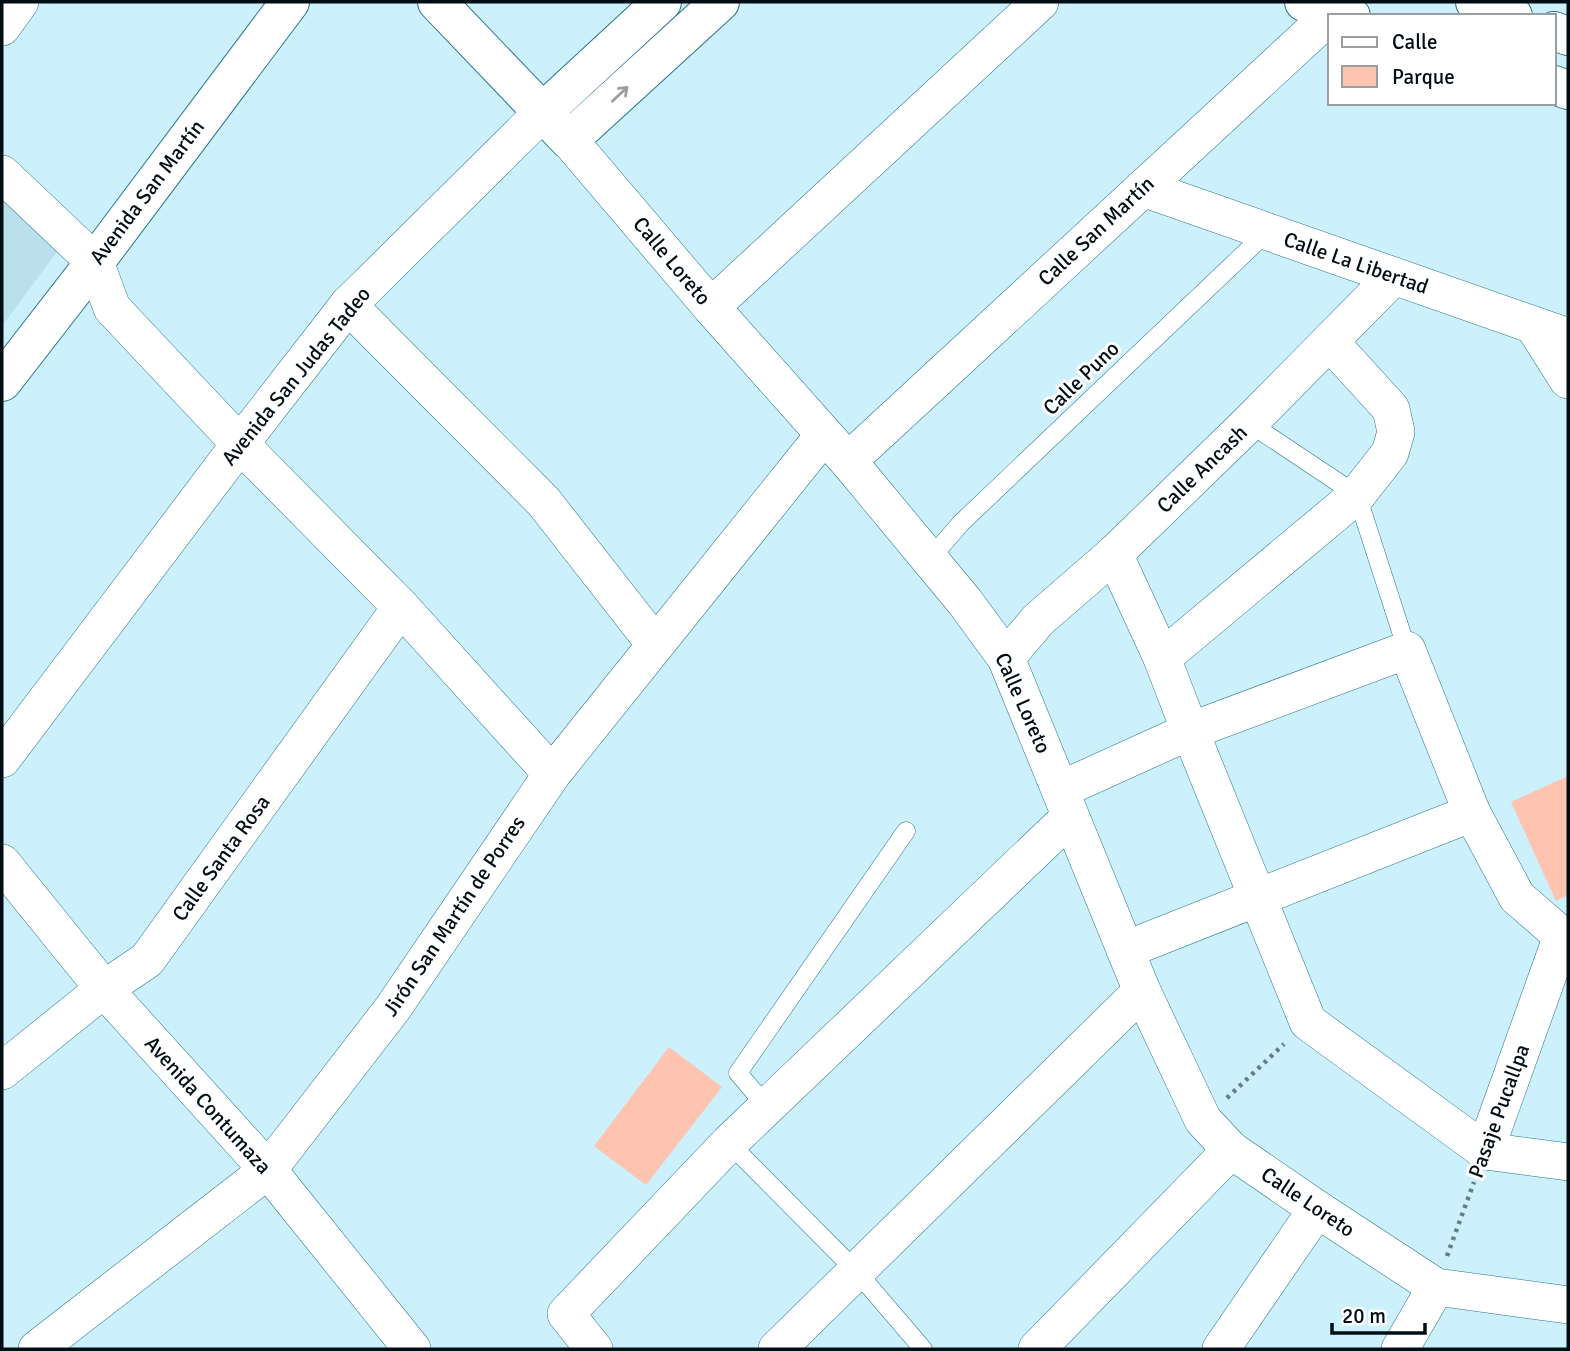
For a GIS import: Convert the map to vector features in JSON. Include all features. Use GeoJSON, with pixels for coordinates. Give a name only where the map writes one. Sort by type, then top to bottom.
{"type":"FeatureCollection","features":[{"type":"Feature","properties":{"kind":"street"},"geometry":{"type":"LineString","coordinates":[[2,27],[20,2]]}},
{"type":"Feature","properties":{"kind":"street","name":"Avenida San Martín"},"geometry":{"type":"LineString","coordinates":[[2,382],[290,2]]}},
{"type":"Feature","properties":{"kind":"street","name":"Calle Loreto"},"geometry":{"type":"LineString","coordinates":[[437,2],[569,140],[836,448],[965,602],[1006,658],[1142,991],[1203,1120],[1231,1150],[1436,1287],[1568,1305]]}},
{"type":"Feature","properties":{"kind":"street","name":"Avenida San Judas Tadeo"},"geometry":{"type":"LineString","coordinates":[[2,759],[348,305],[543,112],[662,2]]}},
{"type":"Feature","properties":{"kind":"street"},"geometry":{"type":"LineString","coordinates":[[569,140],[720,2]]}},
{"type":"Feature","properties":{"kind":"street"},"geometry":{"type":"LineString","coordinates":[[711,307],[1040,2]]}},
{"type":"Feature","properties":{"kind":"street"},"geometry":{"type":"LineString","coordinates":[[1475,2],[1508,14]]}},
{"type":"Feature","properties":{"kind":"street","name":"Calle San Martín"},"geometry":{"type":"LineString","coordinates":[[836,448],[1143,188],[1334,7]]}},
{"type":"Feature","properties":{"kind":"street"},"geometry":{"type":"LineString","coordinates":[[2,174],[94,262],[112,308],[240,444],[401,607],[552,774]]}},
{"type":"Feature","properties":{"kind":"street","name":"Calle La Libertad"},"geometry":{"type":"LineString","coordinates":[[1143,188],[1568,338]]}},
{"type":"Feature","properties":{"kind":"street","name":"Calle Ancash"},"geometry":{"type":"LineString","coordinates":[[1006,658],[1038,620],[1114,554],[1249,423],[1394,276]]}},
{"type":"Feature","properties":{"kind":"street"},"geometry":{"type":"LineString","coordinates":[[348,305],[544,502],[655,644]]}},
{"type":"Feature","properties":{"kind":"street"},"geometry":{"type":"LineString","coordinates":[[1533,325],[1568,380]]}},
{"type":"Feature","properties":{"kind":"street"},"geometry":{"type":"LineString","coordinates":[[1162,658],[1357,495],[1390,453],[1396,432],[1391,409],[1330,342]]}},
{"type":"Feature","properties":{"kind":"street","name":"Jirón San Martín de Porres"},"geometry":{"type":"LineString","coordinates":[[37,1349],[268,1170],[393,1008],[552,774],[655,644],[836,448]]}},
{"type":"Feature","properties":{"kind":"street"},"geometry":{"type":"LineString","coordinates":[[1114,554],[1162,658],[1308,1022],[1485,1151],[1568,1162]]}},
{"type":"Feature","properties":{"kind":"street","name":"Calle Santa Rosa"},"geometry":{"type":"LineString","coordinates":[[2,1071],[104,989],[147,960],[401,607]]}},
{"type":"Feature","properties":{"kind":"street"},"geometry":{"type":"LineString","coordinates":[[594,1349],[566,1314],[729,1143],[1065,803],[1190,731],[1407,650],[1472,813],[1517,897],[1565,937]]}},
{"type":"Feature","properties":{"kind":"street"},"geometry":{"type":"LineString","coordinates":[[1125,950],[1472,813]]}},
{"type":"Feature","properties":{"kind":"street","name":"Avenida Contumaza"},"geometry":{"type":"LineString","coordinates":[[2,863],[104,989],[268,1170],[401,1345]]}},
{"type":"Feature","properties":{"kind":"street","name":"Pasaje Pucallpa"},"geometry":{"type":"LineString","coordinates":[[1485,1151],[1565,937]]}},
{"type":"Feature","properties":{"kind":"street"},"geometry":{"type":"LineString","coordinates":[[777,1349],[1142,991]]}},
{"type":"Feature","properties":{"kind":"street"},"geometry":{"type":"LineString","coordinates":[[1037,1349],[1231,1150]]}},
{"type":"Feature","properties":{"kind":"street"},"geometry":{"type":"LineString","coordinates":[[1221,1349],[1317,1209]]}},
{"type":"Feature","properties":{"kind":"street"},"geometry":{"type":"LineString","coordinates":[[1400,1349],[1436,1287]]}},
{"type":"Feature","properties":{"kind":"lane","name":"Calle Puno"},"geometry":{"type":"LineString","coordinates":[[929,560],[961,523],[1267,232]]}},
{"type":"Feature","properties":{"kind":"lane"},"geometry":{"type":"LineString","coordinates":[[1249,423],[1357,495],[1407,650]]}},
{"type":"Feature","properties":{"kind":"lane"},"geometry":{"type":"LineString","coordinates":[[767,1107],[738,1073],[906,831]]}},
{"type":"Feature","properties":{"kind":"lane"},"geometry":{"type":"LineString","coordinates":[[729,1143],[857,1272],[923,1349]]}},
{"type":"Feature","properties":{"kind":"path"},"geometry":{"type":"LineString","coordinates":[[1203,1120],[1308,1022]]}},
{"type":"Feature","properties":{"kind":"path","name":"Pasaje Pucallpa"},"geometry":{"type":"LineString","coordinates":[[1436,1287],[1485,1151]]}},
{"type":"Feature","properties":{"kind":"shaded area"},"geometry":{"type":"Polygon","coordinates":[[[2,192],[59,249],[2,326],[2,192]]]}},
{"type":"Feature","properties":{"kind":"green space"},"geometry":{"type":"Polygon","coordinates":[[[1568,776],[1568,895],[1556,901],[1511,802],[1568,776]]]}},
{"type":"Feature","properties":{"kind":"green space"},"geometry":{"type":"Polygon","coordinates":[[[669,1047],[722,1087],[646,1185],[594,1146],[669,1047]]]}}]}
